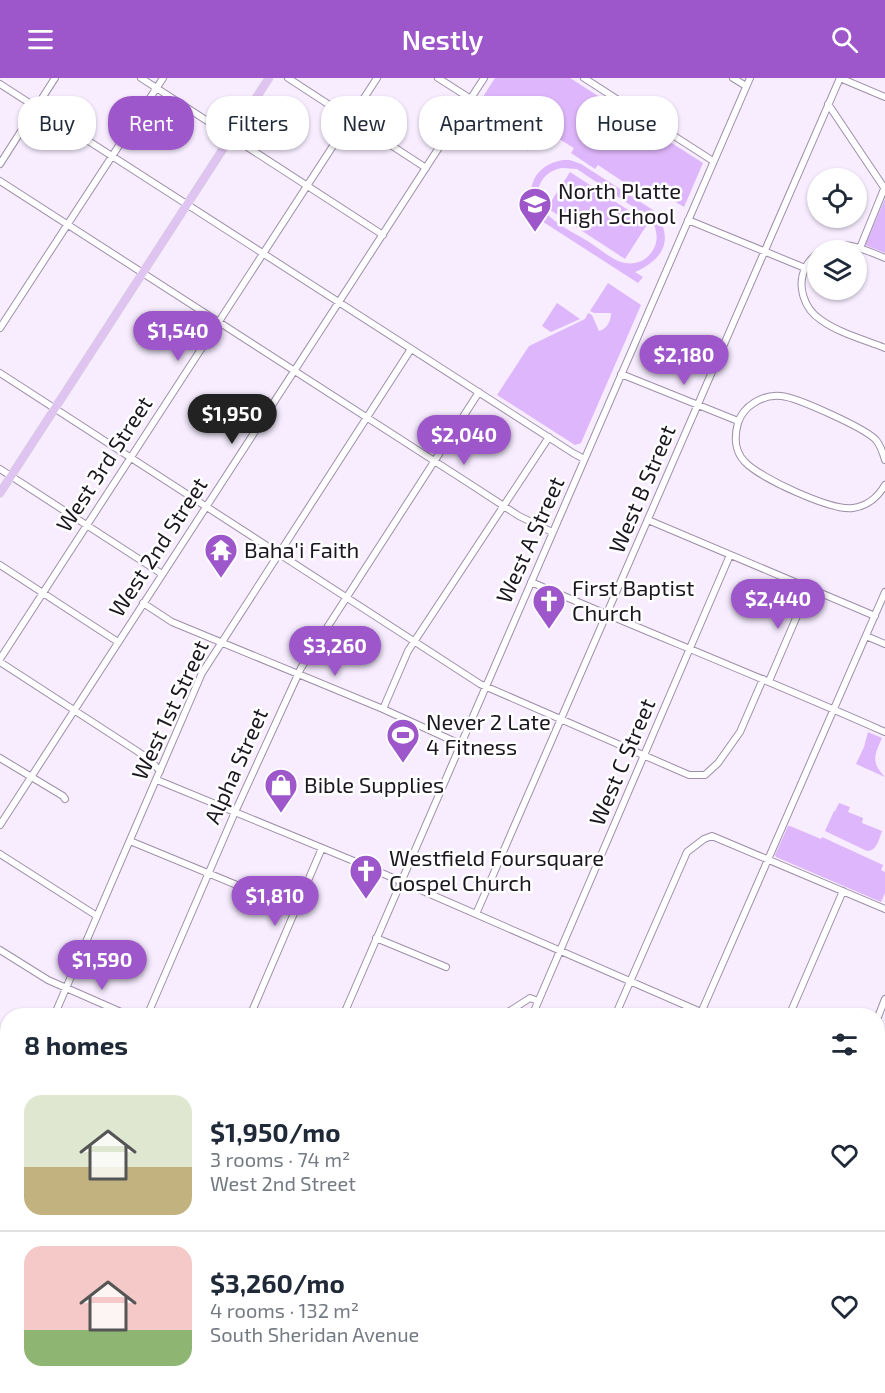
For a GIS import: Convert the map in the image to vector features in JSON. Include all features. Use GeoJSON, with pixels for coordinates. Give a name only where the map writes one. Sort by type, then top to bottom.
{"type":"FeatureCollection","features":[{"type":"Feature","properties":{"kind":"main road"},"geometry":{"type":"LineString","coordinates":[[257,96],[269,78]]}},
{"type":"Feature","properties":{"kind":"main road"},"geometry":{"type":"LineString","coordinates":[[0,493],[222,150]]}},
{"type":"Feature","properties":{"kind":"street"},"geometry":{"type":"LineString","coordinates":[[43,96],[55,78]]}},
{"type":"Feature","properties":{"kind":"street"},"geometry":{"type":"LineString","coordinates":[[141,78],[206,120]]}},
{"type":"Feature","properties":{"kind":"street"},"geometry":{"type":"LineString","coordinates":[[0,328],[163,78]]}},
{"type":"Feature","properties":{"kind":"street"},"geometry":{"type":"LineString","coordinates":[[288,78],[321,100]]}},
{"type":"Feature","properties":{"kind":"street","name":"West 3rd Street"},"geometry":{"type":"LineString","coordinates":[[365,96],[377,78]]}},
{"type":"Feature","properties":{"kind":"street"},"geometry":{"type":"LineString","coordinates":[[438,78],[466,96]]}},
{"type":"Feature","properties":{"kind":"street","name":"West 2nd Street"},"geometry":{"type":"LineString","coordinates":[[473,96],[484,78]]}},
{"type":"Feature","properties":{"kind":"street"},"geometry":{"type":"LineString","coordinates":[[734,78],[746,86]]}},
{"type":"Feature","properties":{"kind":"street","name":"West A Street"},"geometry":{"type":"LineString","coordinates":[[346,1008],[750,78]]}},
{"type":"Feature","properties":{"kind":"street"},"geometry":{"type":"LineString","coordinates":[[840,78],[885,97]]}},
{"type":"Feature","properties":{"kind":"street","name":"West B Street"},"geometry":{"type":"LineString","coordinates":[[476,914],[840,78]]}},
{"type":"Feature","properties":{"kind":"street"},"geometry":{"type":"LineString","coordinates":[[589,79],[713,161]]}},
{"type":"Feature","properties":{"kind":"street"},"geometry":{"type":"LineString","coordinates":[[0,84],[19,96]]}},
{"type":"Feature","properties":{"kind":"street"},"geometry":{"type":"LineString","coordinates":[[828,104],[885,189],[863,240]]}},
{"type":"Feature","properties":{"kind":"street"},"geometry":{"type":"LineString","coordinates":[[0,164],[18,136]]}},
{"type":"Feature","properties":{"kind":"street"},"geometry":{"type":"LineString","coordinates":[[96,146],[584,459]]}},
{"type":"Feature","properties":{"kind":"street"},"geometry":{"type":"LineString","coordinates":[[252,150],[383,235]]}},
{"type":"Feature","properties":{"kind":"street","name":"West 3rd Street"},"geometry":{"type":"LineString","coordinates":[[0,661],[330,150]]}},
{"type":"Feature","properties":{"kind":"street"},"geometry":{"type":"LineString","coordinates":[[398,150],[426,168]]}},
{"type":"Feature","properties":{"kind":"street","name":"West 2nd Street"},"geometry":{"type":"LineString","coordinates":[[0,825],[438,150]]}},
{"type":"Feature","properties":{"kind":"street"},"geometry":{"type":"LineString","coordinates":[[0,181],[519,516],[552,532]]}},
{"type":"Feature","properties":{"kind":"street"},"geometry":{"type":"LineString","coordinates":[[688,220],[805,268]]}},
{"type":"Feature","properties":{"kind":"street"},"geometry":{"type":"LineString","coordinates":[[867,251],[885,258]]}},
{"type":"Feature","properties":{"kind":"street"},"geometry":{"type":"LineString","coordinates":[[807,266],[801,285],[812,313],[827,324],[885,348]]}},
{"type":"Feature","properties":{"kind":"street","name":"West 1st Street"},"geometry":{"type":"LineString","coordinates":[[57,1008],[202,673],[411,348]]}},
{"type":"Feature","properties":{"kind":"street"},"geometry":{"type":"LineString","coordinates":[[0,373],[485,686],[689,776],[705,775],[718,763],[740,732],[809,588]]}},
{"type":"Feature","properties":{"kind":"street"},"geometry":{"type":"LineString","coordinates":[[621,374],[738,421]]}},
{"type":"Feature","properties":{"kind":"street","name":"Alpha Street"},"geometry":{"type":"LineString","coordinates":[[150,1008],[235,812],[298,674],[479,392]]}},
{"type":"Feature","properties":{"kind":"street"},"geometry":{"type":"LineString","coordinates":[[885,460],[877,441],[867,432],[782,396],[764,398],[755,402],[738,421],[735,435],[737,449],[743,461],[761,475],[802,494],[829,505],[852,508],[871,501],[879,495],[885,485]]}},
{"type":"Feature","properties":{"kind":"street"},"geometry":{"type":"LineString","coordinates":[[383,710],[408,651],[549,437]]}},
{"type":"Feature","properties":{"kind":"street"},"geometry":{"type":"LineString","coordinates":[[0,470],[162,574]]}},
{"type":"Feature","properties":{"kind":"street"},"geometry":{"type":"LineString","coordinates":[[648,520],[875,616]]}},
{"type":"Feature","properties":{"kind":"street","name":"West C Street"},"geometry":{"type":"LineString","coordinates":[[535,1008],[730,555]]}},
{"type":"Feature","properties":{"kind":"street"},"geometry":{"type":"LineString","coordinates":[[0,565],[118,642]]}},
{"type":"Feature","properties":{"kind":"street"},"geometry":{"type":"LineString","coordinates":[[531,582],[885,732]]}},
{"type":"Feature","properties":{"kind":"street"},"geometry":{"type":"LineString","coordinates":[[704,1008],[885,592]]}},
{"type":"Feature","properties":{"kind":"street"},"geometry":{"type":"LineString","coordinates":[[143,603],[172,622],[460,744]]}},
{"type":"Feature","properties":{"kind":"street"},"geometry":{"type":"LineString","coordinates":[[866,636],[885,644]]}},
{"type":"Feature","properties":{"kind":"street"},"geometry":{"type":"LineString","coordinates":[[0,661],[137,751],[160,771]]}},
{"type":"Feature","properties":{"kind":"street"},"geometry":{"type":"LineString","coordinates":[[0,758],[63,796],[65,800]]}},
{"type":"Feature","properties":{"kind":"street"},"geometry":{"type":"LineString","coordinates":[[156,780],[400,881],[688,1008]]}},
{"type":"Feature","properties":{"kind":"street"},"geometry":{"type":"LineString","coordinates":[[618,1008],[687,852],[712,836],[885,909]]}},
{"type":"Feature","properties":{"kind":"street"},"geometry":{"type":"LineString","coordinates":[[130,841],[296,909]]}},
{"type":"Feature","properties":{"kind":"street"},"geometry":{"type":"LineString","coordinates":[[253,1008],[322,848]]}},
{"type":"Feature","properties":{"kind":"street"},"geometry":{"type":"LineString","coordinates":[[0,854],[97,916]]}},
{"type":"Feature","properties":{"kind":"street"},"geometry":{"type":"LineString","coordinates":[[792,1008],[843,891]]}},
{"type":"Feature","properties":{"kind":"street"},"geometry":{"type":"LineString","coordinates":[[376,938],[446,967]]}},
{"type":"Feature","properties":{"kind":"street"},"geometry":{"type":"LineString","coordinates":[[0,950],[48,980],[112,1008]]}},
{"type":"Feature","properties":{"kind":"street"},"geometry":{"type":"LineString","coordinates":[[514,1008],[530,998],[538,1001]]}},
{"type":"Feature","properties":{"kind":"shaded area"},"geometry":{"type":"Polygon","coordinates":[[[495,78],[570,78],[598,96],[576,96],[576,150],[678,150],[678,147],[703,163],[684,207],[651,187],[646,195],[643,195],[598,165],[595,169],[571,153],[574,148],[564,142],[564,96],[483,96],[495,78]]]}},
{"type":"Feature","properties":{"kind":"shaded area"},"geometry":{"type":"Polygon","coordinates":[[[570,160],[581,164],[653,210],[660,220],[664,229],[664,246],[654,261],[635,272],[643,277],[638,283],[520,207],[524,200],[532,203],[534,180],[542,169],[556,162],[570,160]],[[558,169],[544,178],[538,194],[545,211],[562,226],[620,262],[638,262],[645,259],[651,254],[657,238],[651,219],[577,169],[558,169]]]}},
{"type":"Feature","properties":{"kind":"shaded area"},"geometry":{"type":"Polygon","coordinates":[[[570,172],[648,223],[625,259],[547,208],[570,172]]]}},
{"type":"Feature","properties":{"kind":"shaded area"},"geometry":{"type":"Polygon","coordinates":[[[885,199],[885,253],[867,246],[867,240],[885,199]]]}},
{"type":"Feature","properties":{"kind":"shaded area"},"geometry":{"type":"Polygon","coordinates":[[[608,283],[641,305],[581,443],[575,445],[497,395],[529,346],[585,319],[588,313],[592,315],[599,331],[606,327],[611,313],[590,311],[608,283]]]}},
{"type":"Feature","properties":{"kind":"shaded area"},"geometry":{"type":"Polygon","coordinates":[[[557,303],[580,319],[551,332],[542,326],[557,303]]]}},
{"type":"Feature","properties":{"kind":"shaded area"},"geometry":{"type":"Polygon","coordinates":[[[868,732],[882,738],[875,759],[885,777],[856,764],[868,732]]]}},
{"type":"Feature","properties":{"kind":"shaded area"},"geometry":{"type":"Polygon","coordinates":[[[839,803],[850,807],[848,812],[863,818],[862,823],[882,831],[873,849],[867,851],[825,831],[839,803]]]}},
{"type":"Feature","properties":{"kind":"shaded area"},"geometry":{"type":"Polygon","coordinates":[[[788,826],[821,839],[822,837],[883,865],[881,870],[885,872],[885,893],[881,902],[776,857],[788,826]]]}},
{"type":"Feature","properties":{"kind":"place","name":"North Platte High School"},"geometry":{"type":"Point","coordinates":[535,233]}},
{"type":"Feature","properties":{"kind":"place","name":"Baha'i Faith"},"geometry":{"type":"Point","coordinates":[221,579]}},
{"type":"Feature","properties":{"kind":"place","name":"First Baptist Church"},"geometry":{"type":"Point","coordinates":[549,630]}},
{"type":"Feature","properties":{"kind":"place","name":"Never 2 Late 4 Fitness"},"geometry":{"type":"Point","coordinates":[403,764]}},
{"type":"Feature","properties":{"kind":"place","name":"Bible Supplies"},"geometry":{"type":"Point","coordinates":[281,814]}},
{"type":"Feature","properties":{"kind":"place","name":"Westfield Foursquare Gospel Church"},"geometry":{"type":"Point","coordinates":[366,900]}}]}
